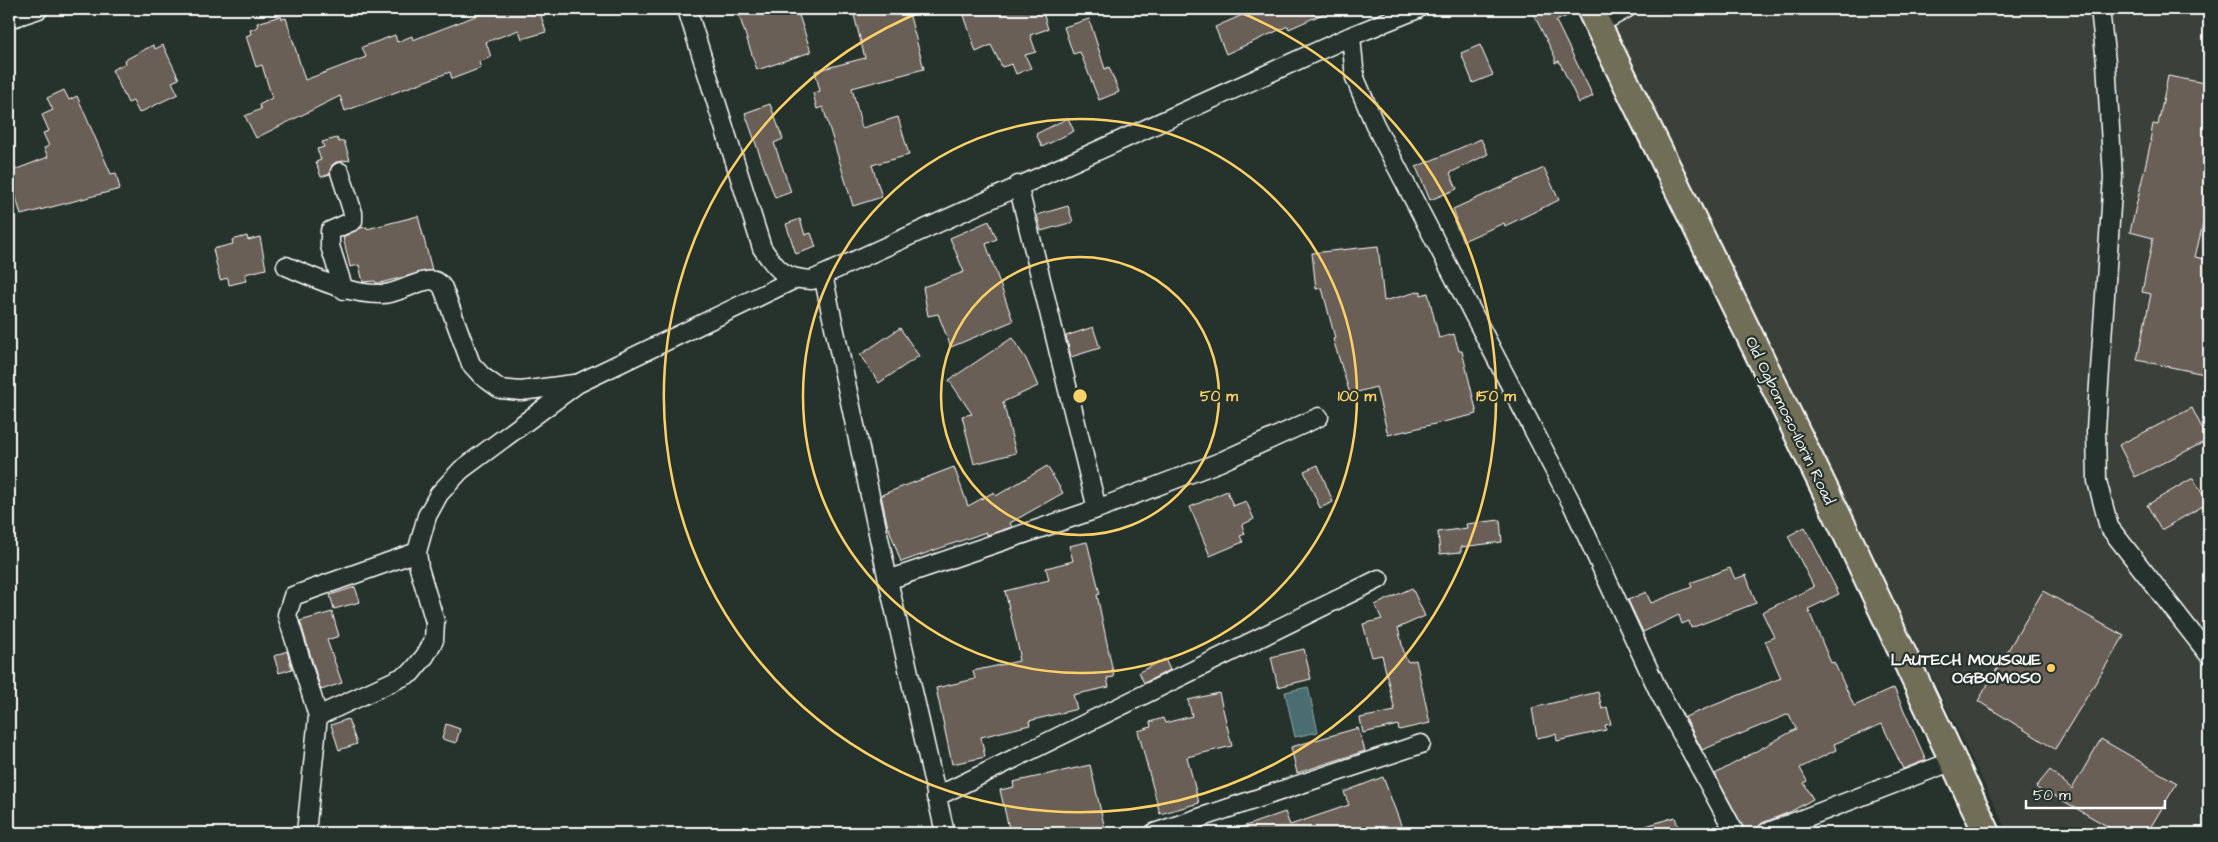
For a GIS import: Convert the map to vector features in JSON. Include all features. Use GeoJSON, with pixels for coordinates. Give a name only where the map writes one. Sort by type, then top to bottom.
{"type":"FeatureCollection","features":[{"type":"Feature","properties":{"kind":"highway","name":"Old Ogbomoso-Ilorin Road"},"geometry":{"type":"LineString","coordinates":[[1594,17],[1850,541],[1986,833]]}},
{"type":"Feature","properties":{"kind":"street"},"geometry":{"type":"LineString","coordinates":[[9,20],[39,9]]}},
{"type":"Feature","properties":{"kind":"street"},"geometry":{"type":"LineString","coordinates":[[687,9],[762,248],[782,273],[795,279],[812,280],[1351,36],[1418,9]]}},
{"type":"Feature","properties":{"kind":"street"},"geometry":{"type":"LineString","coordinates":[[1594,17],[1626,9]]}},
{"type":"Feature","properties":{"kind":"street"},"geometry":{"type":"LineString","coordinates":[[2100,9],[2106,62],[2112,177],[2096,429],[2097,481],[2110,527],[2209,655]]}},
{"type":"Feature","properties":{"kind":"street"},"geometry":{"type":"LineString","coordinates":[[1351,36],[1355,78],[1375,124],[1573,506],[1659,692],[1735,833]]}},
{"type":"Feature","properties":{"kind":"street"},"geometry":{"type":"LineString","coordinates":[[340,172],[353,213],[352,221],[330,231],[330,246],[344,290]]}},
{"type":"Feature","properties":{"kind":"street"},"geometry":{"type":"LineString","coordinates":[[1018,186],[1097,509]]}},
{"type":"Feature","properties":{"kind":"street"},"geometry":{"type":"LineString","coordinates":[[286,266],[344,290],[382,294],[397,292],[428,280],[437,281],[443,288],[471,364],[500,389],[521,391],[577,384]]}},
{"type":"Feature","properties":{"kind":"street"},"geometry":{"type":"LineString","coordinates":[[823,275],[888,580],[945,833]]}},
{"type":"Feature","properties":{"kind":"street"},"geometry":{"type":"LineString","coordinates":[[318,716],[411,673],[425,656],[434,640],[434,622],[419,568],[417,552],[427,516],[439,494],[461,470],[577,384],[795,279]]}},
{"type":"Feature","properties":{"kind":"street"},"geometry":{"type":"LineString","coordinates":[[888,580],[1097,509],[1220,462],[1319,416]]}},
{"type":"Feature","properties":{"kind":"street"},"geometry":{"type":"LineString","coordinates":[[306,833],[318,716],[287,615],[293,596],[417,552]]}},
{"type":"Feature","properties":{"kind":"street"},"geometry":{"type":"LineString","coordinates":[[936,797],[1380,579]]}},
{"type":"Feature","properties":{"kind":"street"},"geometry":{"type":"LineString","coordinates":[[1154,833],[1421,744]]}},
{"type":"Feature","properties":{"kind":"street"},"geometry":{"type":"LineString","coordinates":[[1766,833],[1953,761]]}},
{"type":"Feature","properties":{"kind":"shaded area"},"geometry":{"type":"Polygon","coordinates":[[[1605,9],[2209,9],[2209,833],[2008,833],[1605,9]]]}},
{"type":"Feature","properties":{"kind":"water"},"geometry":{"type":"Polygon","coordinates":[[[1308,687],[1318,732],[1295,737],[1285,692],[1308,687]]]}},
{"type":"Feature","properties":{"kind":"building"},"geometry":{"type":"Polygon","coordinates":[[[494,9],[539,9],[546,32],[522,39],[519,30],[486,42],[491,57],[479,62],[481,68],[452,79],[450,72],[345,111],[340,96],[256,138],[245,116],[261,109],[259,105],[272,98],[262,65],[256,67],[246,36],[251,34],[250,30],[258,27],[257,23],[281,16],[282,19],[286,18],[305,80],[366,57],[362,47],[395,35],[397,42],[412,36],[413,40],[494,9]]]}},
{"type":"Feature","properties":{"kind":"building"},"geometry":{"type":"Polygon","coordinates":[[[737,9],[797,9],[811,52],[757,70],[737,9]]]}},
{"type":"Feature","properties":{"kind":"building"},"geometry":{"type":"Polygon","coordinates":[[[879,9],[908,9],[924,69],[852,88],[862,128],[898,117],[909,155],[872,165],[882,197],[853,206],[823,107],[817,109],[813,93],[820,91],[815,71],[865,58],[854,15],[879,9]]]}},
{"type":"Feature","properties":{"kind":"building"},"geometry":{"type":"Polygon","coordinates":[[[962,9],[1042,9],[1048,29],[1030,35],[1036,52],[1025,55],[1031,68],[1016,74],[1012,64],[1002,67],[991,45],[976,52],[962,9]]]}},
{"type":"Feature","properties":{"kind":"building"},"geometry":{"type":"Polygon","coordinates":[[[1256,9],[1334,9],[1289,29],[1288,26],[1226,54],[1215,27],[1256,9]]]}},
{"type":"Feature","properties":{"kind":"building"},"geometry":{"type":"Polygon","coordinates":[[[1531,9],[1575,9],[1576,12],[1556,21],[1593,96],[1579,103],[1559,61],[1555,63],[1555,57],[1531,9]]]}},
{"type":"Feature","properties":{"kind":"building"},"geometry":{"type":"Polygon","coordinates":[[[1089,19],[1105,69],[1109,67],[1119,92],[1099,100],[1080,52],[1073,54],[1064,27],[1089,19]]]}},
{"type":"Feature","properties":{"kind":"building"},"geometry":{"type":"Polygon","coordinates":[[[153,45],[155,49],[163,45],[179,79],[172,82],[178,94],[139,113],[133,101],[128,103],[112,70],[126,63],[125,60],[153,45]]]}},
{"type":"Feature","properties":{"kind":"building"},"geometry":{"type":"Polygon","coordinates":[[[1480,45],[1493,75],[1473,83],[1461,53],[1480,45]]]}},
{"type":"Feature","properties":{"kind":"building"},"geometry":{"type":"Polygon","coordinates":[[[2168,76],[2209,84],[2209,199],[2195,257],[2209,260],[2209,375],[2137,360],[2151,294],[2142,292],[2153,238],[2130,232],[2151,141],[2153,124],[2158,125],[2168,76]]]}},
{"type":"Feature","properties":{"kind":"building"},"geometry":{"type":"Polygon","coordinates":[[[64,90],[69,100],[77,96],[111,174],[116,173],[120,189],[21,215],[14,190],[9,192],[9,172],[48,157],[44,148],[49,146],[43,133],[49,131],[42,115],[53,110],[47,98],[64,90]]]}},
{"type":"Feature","properties":{"kind":"building"},"geometry":{"type":"Polygon","coordinates":[[[770,104],[783,139],[774,143],[791,192],[775,198],[745,113],[770,104]]]}},
{"type":"Feature","properties":{"kind":"building"},"geometry":{"type":"Polygon","coordinates":[[[1068,118],[1074,131],[1042,147],[1036,134],[1068,118]]]}},
{"type":"Feature","properties":{"kind":"building"},"geometry":{"type":"Polygon","coordinates":[[[337,138],[339,142],[344,141],[350,160],[336,162],[332,165],[330,174],[321,177],[316,162],[321,160],[317,149],[324,147],[322,142],[337,138]]]}},
{"type":"Feature","properties":{"kind":"building"},"geometry":{"type":"Polygon","coordinates":[[[1481,139],[1488,154],[1450,173],[1457,189],[1430,200],[1416,167],[1481,139]]]}},
{"type":"Feature","properties":{"kind":"building"},"geometry":{"type":"Polygon","coordinates":[[[1544,168],[1559,200],[1505,226],[1504,223],[1463,241],[1454,221],[1457,220],[1453,209],[1544,168]]]}},
{"type":"Feature","properties":{"kind":"building"},"geometry":{"type":"Polygon","coordinates":[[[1068,206],[1073,222],[1041,231],[1037,215],[1068,206]]]}},
{"type":"Feature","properties":{"kind":"building"},"geometry":{"type":"Polygon","coordinates":[[[418,216],[432,270],[380,283],[375,281],[363,282],[359,265],[350,267],[343,237],[360,228],[367,227],[367,229],[418,216]]]}},
{"type":"Feature","properties":{"kind":"building"},"geometry":{"type":"Polygon","coordinates":[[[800,219],[805,235],[811,233],[816,247],[796,254],[786,224],[800,219]]]}},
{"type":"Feature","properties":{"kind":"building"},"geometry":{"type":"Polygon","coordinates":[[[989,221],[997,239],[986,244],[1013,321],[951,347],[938,314],[928,316],[923,287],[964,272],[950,238],[989,221]]]}},
{"type":"Feature","properties":{"kind":"building"},"geometry":{"type":"Polygon","coordinates":[[[247,236],[248,240],[260,237],[266,269],[245,274],[246,281],[229,285],[228,278],[220,280],[213,249],[233,244],[232,240],[247,236]]]}},
{"type":"Feature","properties":{"kind":"building"},"geometry":{"type":"Polygon","coordinates":[[[1378,246],[1384,301],[1421,291],[1421,295],[1428,293],[1439,338],[1454,334],[1459,351],[1462,351],[1477,414],[1388,435],[1376,387],[1350,394],[1333,339],[1335,338],[1322,288],[1316,289],[1312,253],[1378,246]]]}},
{"type":"Feature","properties":{"kind":"building"},"geometry":{"type":"Polygon","coordinates":[[[1093,327],[1100,348],[1071,357],[1066,336],[1093,327]]]}},
{"type":"Feature","properties":{"kind":"building"},"geometry":{"type":"Polygon","coordinates":[[[900,328],[919,356],[879,383],[860,355],[900,328]]]}},
{"type":"Feature","properties":{"kind":"building"},"geometry":{"type":"Polygon","coordinates":[[[1012,338],[1026,359],[1038,386],[1003,402],[1016,453],[974,464],[962,416],[972,414],[949,380],[1012,338]]]}},
{"type":"Feature","properties":{"kind":"building"},"geometry":{"type":"Polygon","coordinates":[[[2192,408],[2208,440],[2135,477],[2119,445],[2192,408]]]}},
{"type":"Feature","properties":{"kind":"building"},"geometry":{"type":"Polygon","coordinates":[[[1318,465],[1333,502],[1320,508],[1304,471],[1318,465]]]}},
{"type":"Feature","properties":{"kind":"building"},"geometry":{"type":"Polygon","coordinates":[[[1047,466],[1063,493],[1010,523],[1012,527],[987,535],[986,532],[901,562],[887,523],[881,495],[954,467],[968,506],[994,492],[996,496],[1047,466]]]}},
{"type":"Feature","properties":{"kind":"building"},"geometry":{"type":"Polygon","coordinates":[[[2193,478],[2208,503],[2161,530],[2147,505],[2193,478]]]}},
{"type":"Feature","properties":{"kind":"building"},"geometry":{"type":"Polygon","coordinates":[[[1227,491],[1233,506],[1246,501],[1254,519],[1242,525],[1245,534],[1240,536],[1243,542],[1210,556],[1190,507],[1227,491]]]}},
{"type":"Feature","properties":{"kind":"building"},"geometry":{"type":"Polygon","coordinates":[[[1500,520],[1502,542],[1461,547],[1461,552],[1440,554],[1438,532],[1467,528],[1466,524],[1500,520]]]}},
{"type":"Feature","properties":{"kind":"building"},"geometry":{"type":"Polygon","coordinates":[[[1805,527],[1839,594],[1808,609],[1831,663],[1834,662],[1854,706],[1894,688],[1926,760],[1903,769],[1882,724],[1834,744],[1836,750],[1800,768],[1807,781],[1804,783],[1813,799],[1790,812],[1762,823],[1752,833],[1746,833],[1715,774],[1796,729],[1789,714],[1702,750],[1685,717],[1781,678],[1765,641],[1774,637],[1762,612],[1814,587],[1788,536],[1805,527]]]}},
{"type":"Feature","properties":{"kind":"building"},"geometry":{"type":"Polygon","coordinates":[[[1087,542],[1100,594],[1097,595],[1114,677],[1107,678],[1109,687],[1073,695],[1077,709],[1029,721],[1030,725],[981,737],[985,757],[952,764],[936,688],[975,679],[973,671],[1019,661],[1018,656],[1020,655],[1005,591],[1049,580],[1046,568],[1073,561],[1069,546],[1087,542]]]}},
{"type":"Feature","properties":{"kind":"building"},"geometry":{"type":"Polygon","coordinates":[[[1730,568],[1735,579],[1746,575],[1756,603],[1691,628],[1689,621],[1682,624],[1679,615],[1643,632],[1628,600],[1646,592],[1651,603],[1692,587],[1690,583],[1730,568]]]}},
{"type":"Feature","properties":{"kind":"building"},"geometry":{"type":"Polygon","coordinates":[[[355,587],[360,602],[334,609],[330,595],[355,587]]]}},
{"type":"Feature","properties":{"kind":"building"},"geometry":{"type":"Polygon","coordinates":[[[1412,588],[1425,616],[1398,628],[1405,657],[1408,662],[1416,660],[1430,723],[1399,730],[1398,725],[1363,733],[1360,718],[1395,711],[1382,655],[1372,657],[1363,624],[1382,619],[1375,605],[1412,588]]]}},
{"type":"Feature","properties":{"kind":"building","name":"LAUTECH MOUSQUE OGBOMOSO"},"geometry":{"type":"Polygon","coordinates":[[[2043,591],[2124,636],[2055,749],[1978,701],[2043,591]]]}},
{"type":"Feature","properties":{"kind":"building"},"geometry":{"type":"Polygon","coordinates":[[[332,612],[339,636],[327,640],[342,683],[321,690],[300,621],[332,612]]]}},
{"type":"Feature","properties":{"kind":"building"},"geometry":{"type":"Polygon","coordinates":[[[1304,649],[1311,679],[1278,687],[1271,657],[1304,649]]]}},
{"type":"Feature","properties":{"kind":"building"},"geometry":{"type":"Polygon","coordinates":[[[287,651],[292,669],[279,673],[274,656],[287,651]]]}},
{"type":"Feature","properties":{"kind":"building"},"geometry":{"type":"Polygon","coordinates":[[[1165,659],[1170,670],[1144,683],[1139,672],[1165,659]]]}},
{"type":"Feature","properties":{"kind":"building"},"geometry":{"type":"Polygon","coordinates":[[[1598,692],[1602,709],[1607,707],[1611,724],[1605,725],[1606,730],[1557,741],[1556,734],[1537,738],[1532,708],[1598,692]]]}},
{"type":"Feature","properties":{"kind":"building"},"geometry":{"type":"Polygon","coordinates":[[[1219,693],[1232,746],[1187,757],[1199,803],[1160,814],[1138,731],[1151,727],[1150,722],[1163,718],[1165,723],[1192,716],[1188,700],[1219,693]]]}},
{"type":"Feature","properties":{"kind":"building"},"geometry":{"type":"Polygon","coordinates":[[[348,719],[357,744],[339,750],[331,725],[348,719]]]}},
{"type":"Feature","properties":{"kind":"building"},"geometry":{"type":"Polygon","coordinates":[[[446,724],[460,729],[456,743],[442,739],[446,724]]]}},
{"type":"Feature","properties":{"kind":"building"},"geometry":{"type":"Polygon","coordinates":[[[1358,728],[1365,751],[1297,773],[1291,747],[1358,728]]]}},
{"type":"Feature","properties":{"kind":"building"},"geometry":{"type":"Polygon","coordinates":[[[2101,739],[2177,783],[2147,833],[2119,833],[2053,795],[2050,799],[2036,787],[2050,770],[2072,789],[2101,739]]]}},
{"type":"Feature","properties":{"kind":"building"},"geometry":{"type":"Polygon","coordinates":[[[1090,765],[1106,833],[1010,833],[1000,790],[1014,787],[1013,782],[1090,765]]]}},
{"type":"Feature","properties":{"kind":"building"},"geometry":{"type":"Polygon","coordinates":[[[1383,777],[1404,833],[1232,833],[1231,831],[1285,812],[1290,825],[1349,805],[1344,792],[1383,777]]]}},
{"type":"Feature","properties":{"kind":"building"},"geometry":{"type":"Polygon","coordinates":[[[1675,817],[1680,833],[1634,833],[1633,830],[1675,817]]]}},
{"type":"Feature","properties":{"kind":"place","name":"LAUTECH MOUSQUE OGBOMOSO"},"geometry":{"type":"Point","coordinates":[2051,668]}}]}
